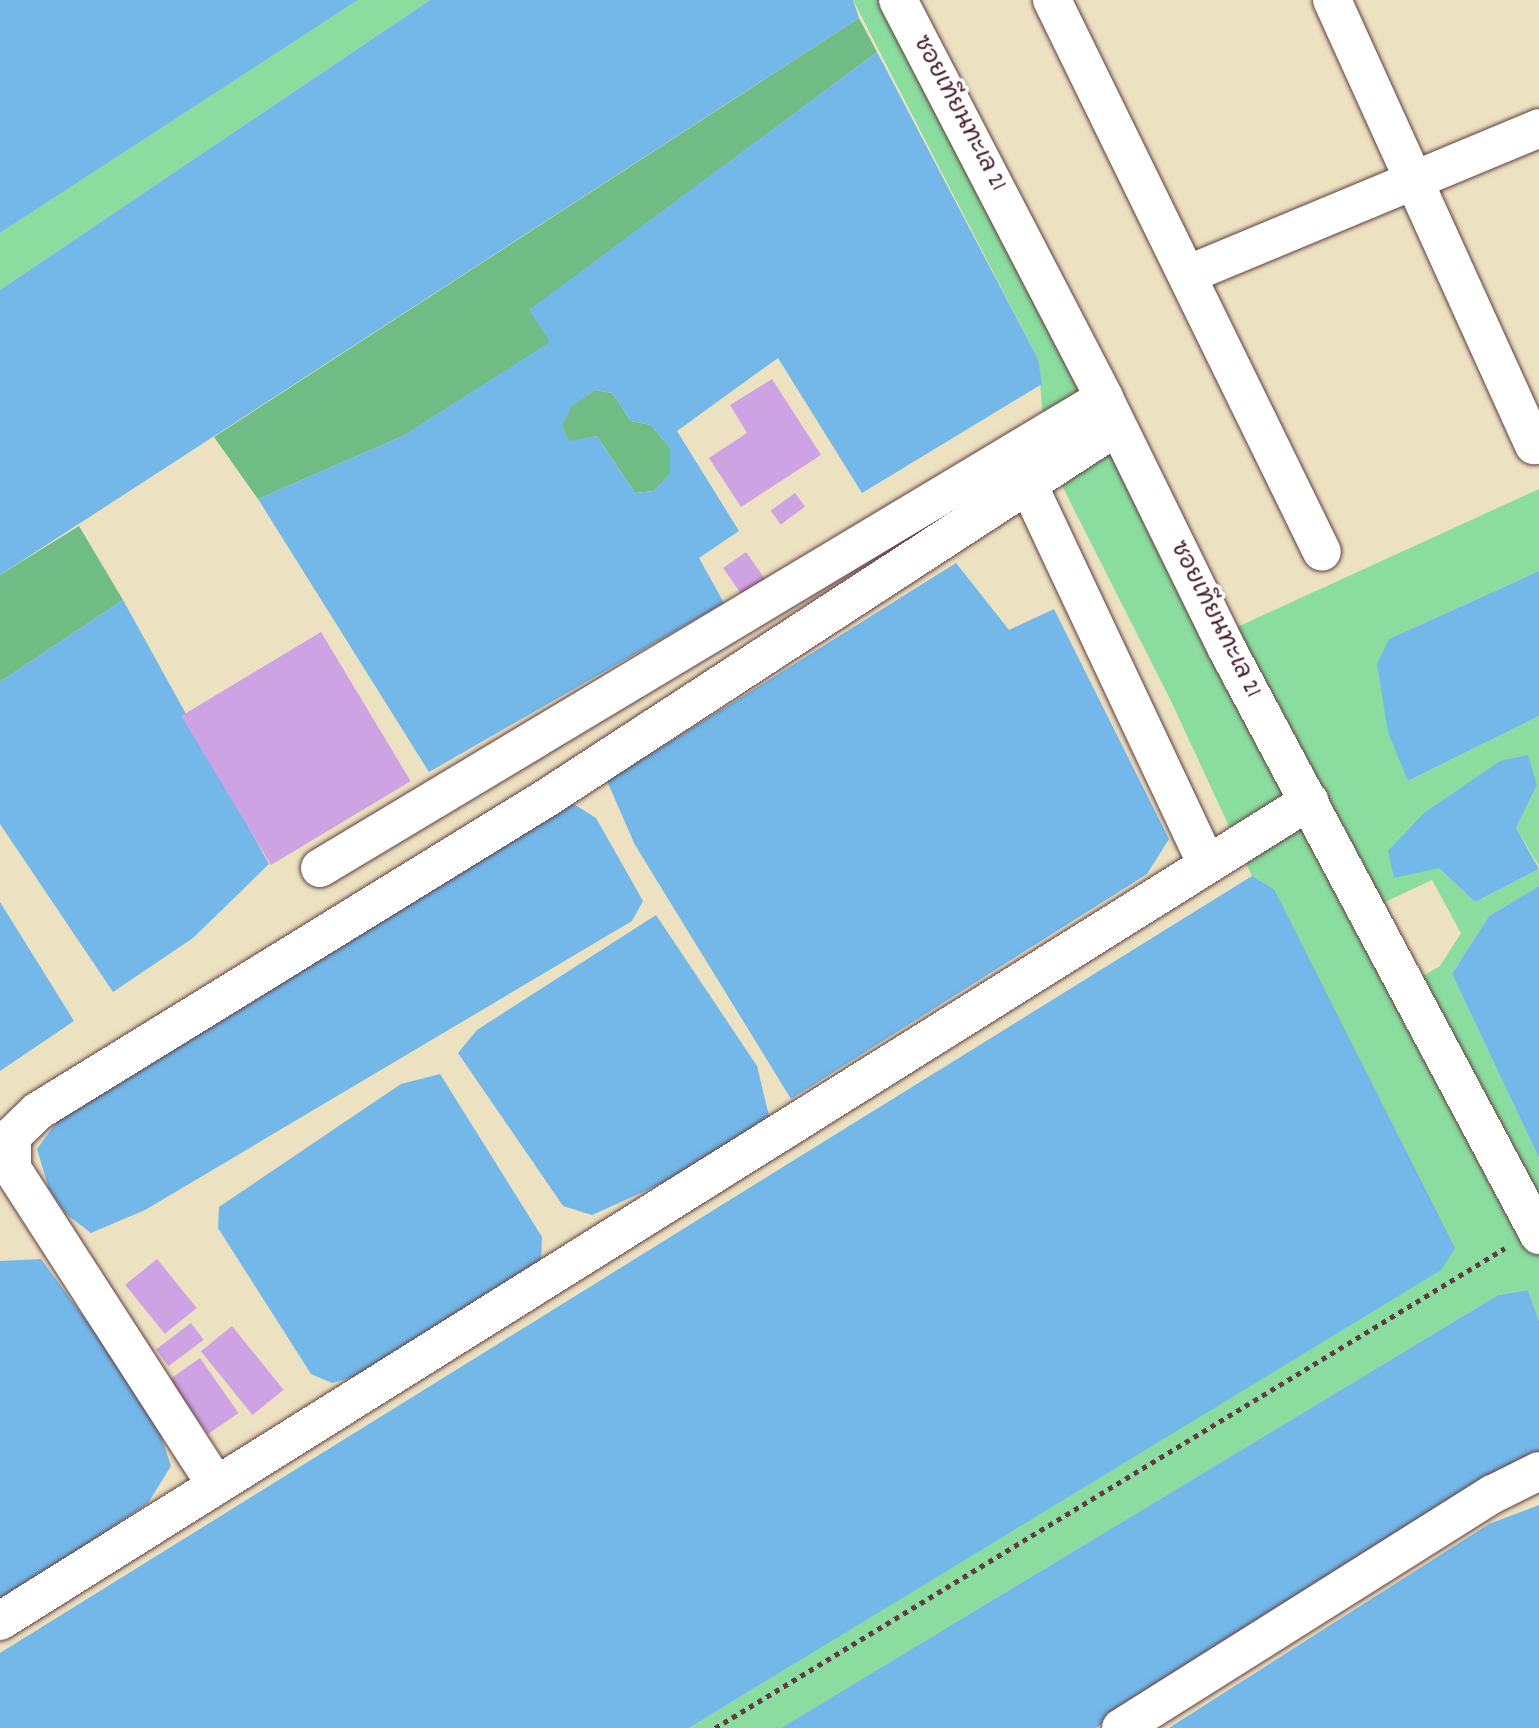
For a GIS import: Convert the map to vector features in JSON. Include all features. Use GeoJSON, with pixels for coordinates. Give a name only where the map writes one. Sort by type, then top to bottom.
{"type":"FeatureCollection","features":[{"type":"Feature","properties":{"kind":"street","name":"ซอยเทียนทะเล 21"},"geometry":{"type":"LineString","coordinates":[[898,0],[1110,412],[1227,649],[1538,1232]]}},
{"type":"Feature","properties":{"kind":"street"},"geometry":{"type":"LineString","coordinates":[[1052,0],[1189,274],[1322,552]]}},
{"type":"Feature","properties":{"kind":"street"},"geometry":{"type":"LineString","coordinates":[[1332,0],[1534,445]]}},
{"type":"Feature","properties":{"kind":"street"},"geometry":{"type":"LineString","coordinates":[[1189,274],[1539,128]]}},
{"type":"Feature","properties":{"kind":"street"},"geometry":{"type":"LineString","coordinates":[[216,1485],[12,1169],[12,1136],[38,1111],[545,799],[1027,482],[1110,412]]}},
{"type":"Feature","properties":{"kind":"street"},"geometry":{"type":"LineString","coordinates":[[320,868],[1110,412]]}},
{"type":"Feature","properties":{"kind":"street"},"geometry":{"type":"LineString","coordinates":[[1027,482],[1207,864]]}},
{"type":"Feature","properties":{"kind":"street"},"geometry":{"type":"LineString","coordinates":[[0,1621],[1309,801]]}},
{"type":"Feature","properties":{"kind":"street"},"geometry":{"type":"LineString","coordinates":[[1121,1728],[1493,1494],[1539,1471]]}},
{"type":"Feature","properties":{"kind":"path"},"geometry":{"type":"LineString","coordinates":[[715,1728],[1538,1232]]}},
{"type":"Feature","properties":{"kind":"green space"},"geometry":{"type":"Polygon","coordinates":[[[358,0],[430,0],[0,290],[0,233],[358,0]]]}},
{"type":"Feature","properties":{"kind":"green space"},"geometry":{"type":"Polygon","coordinates":[[[853,0],[914,0],[1235,628],[1539,489],[1539,571],[1389,639],[1408,781],[1539,716],[1539,866],[1516,828],[1537,785],[1439,868],[1475,902],[1539,869],[1539,886],[1489,916],[1452,974],[1539,1158],[1539,1321],[1528,1290],[1498,1295],[781,1728],[689,1728],[1440,1270],[1274,889],[1252,876],[1171,701],[1046,454],[1038,359],[853,0]],[[1432,880],[1385,902],[1418,979],[1440,966],[1461,933],[1432,880]]]}},
{"type":"Feature","properties":{"kind":"green space"},"geometry":{"type":"Polygon","coordinates":[[[859,18],[877,52],[530,310],[551,342],[403,436],[258,499],[214,437],[859,18]]]}},
{"type":"Feature","properties":{"kind":"green space"},"geometry":{"type":"Polygon","coordinates":[[[595,390],[612,393],[631,421],[651,425],[670,448],[670,474],[654,491],[635,493],[597,436],[569,442],[562,426],[571,406],[595,390]]]}},
{"type":"Feature","properties":{"kind":"green space"},"geometry":{"type":"Polygon","coordinates":[[[79,526],[123,600],[0,682],[0,575],[79,526]]]}},
{"type":"Feature","properties":{"kind":"water"},"geometry":{"type":"Polygon","coordinates":[[[0,0],[358,0],[0,233],[0,0]]]}},
{"type":"Feature","properties":{"kind":"water"},"geometry":{"type":"Polygon","coordinates":[[[430,0],[853,0],[859,18],[0,575],[0,290],[430,0]]]}},
{"type":"Feature","properties":{"kind":"water"},"geometry":{"type":"Polygon","coordinates":[[[877,52],[1038,359],[1042,384],[862,493],[778,358],[677,431],[739,531],[699,558],[724,603],[429,772],[258,499],[403,436],[550,342],[529,310],[877,52]],[[595,390],[571,407],[562,426],[569,441],[597,436],[635,493],[654,491],[670,474],[670,448],[651,425],[631,421],[612,393],[595,390]]]}},
{"type":"Feature","properties":{"kind":"water"},"geometry":{"type":"Polygon","coordinates":[[[956,563],[1009,630],[1054,609],[1169,839],[1147,874],[791,1099],[635,845],[607,781],[956,563]]]}},
{"type":"Feature","properties":{"kind":"water"},"geometry":{"type":"Polygon","coordinates":[[[1539,571],[1539,716],[1408,781],[1388,732],[1377,664],[1389,639],[1539,571]]]}},
{"type":"Feature","properties":{"kind":"water"},"geometry":{"type":"Polygon","coordinates":[[[123,600],[269,864],[193,938],[113,992],[0,824],[0,682],[123,600]]]}},
{"type":"Feature","properties":{"kind":"water"},"geometry":{"type":"Polygon","coordinates":[[[1528,755],[1537,785],[1516,828],[1539,869],[1475,902],[1439,868],[1394,878],[1388,851],[1424,813],[1500,761],[1528,755]]]}},
{"type":"Feature","properties":{"kind":"water"},"geometry":{"type":"Polygon","coordinates":[[[572,803],[596,818],[643,901],[632,921],[145,1210],[91,1233],[66,1214],[49,1189],[37,1149],[59,1119],[572,803]]]}},
{"type":"Feature","properties":{"kind":"water"},"geometry":{"type":"Polygon","coordinates":[[[1252,876],[1274,889],[1455,1248],[1441,1270],[689,1728],[0,1728],[0,1653],[1252,876]]]}},
{"type":"Feature","properties":{"kind":"water"},"geometry":{"type":"Polygon","coordinates":[[[1539,886],[1539,1158],[1452,974],[1489,916],[1539,886]]]}},
{"type":"Feature","properties":{"kind":"water"},"geometry":{"type":"Polygon","coordinates":[[[0,902],[74,1021],[0,1071],[0,902]]]}},
{"type":"Feature","properties":{"kind":"water"},"geometry":{"type":"Polygon","coordinates":[[[656,915],[757,1066],[770,1120],[663,1183],[592,1215],[563,1206],[458,1053],[477,1030],[656,915]]]}},
{"type":"Feature","properties":{"kind":"water"},"geometry":{"type":"Polygon","coordinates":[[[440,1074],[542,1237],[541,1264],[375,1371],[332,1383],[311,1374],[218,1228],[219,1207],[401,1084],[440,1074]]]}},
{"type":"Feature","properties":{"kind":"water"},"geometry":{"type":"Polygon","coordinates":[[[41,1259],[153,1411],[171,1466],[148,1503],[0,1603],[0,1261],[41,1259]]]}},
{"type":"Feature","properties":{"kind":"water"},"geometry":{"type":"Polygon","coordinates":[[[1528,1290],[1539,1321],[1539,1452],[1520,1459],[1096,1728],[781,1728],[1498,1295],[1528,1290]]]}},
{"type":"Feature","properties":{"kind":"water"},"geometry":{"type":"Polygon","coordinates":[[[1539,1505],[1539,1728],[1169,1728],[1489,1524],[1539,1505]]]}},
{"type":"Feature","properties":{"kind":"building"},"geometry":{"type":"Polygon","coordinates":[[[772,379],[821,455],[741,507],[709,458],[747,433],[730,405],[772,379]]]}},
{"type":"Feature","properties":{"kind":"building"},"geometry":{"type":"Polygon","coordinates":[[[795,493],[805,507],[781,524],[771,511],[795,493]]]}},
{"type":"Feature","properties":{"kind":"building"},"geometry":{"type":"Polygon","coordinates":[[[746,552],[764,578],[741,594],[723,568],[746,552]]]}},
{"type":"Feature","properties":{"kind":"building"},"geometry":{"type":"Polygon","coordinates":[[[321,632],[411,781],[271,865],[181,716],[321,632]]]}},
{"type":"Feature","properties":{"kind":"building"},"geometry":{"type":"Polygon","coordinates":[[[157,1259],[197,1308],[165,1334],[125,1285],[157,1259]]]}},
{"type":"Feature","properties":{"kind":"building"},"geometry":{"type":"Polygon","coordinates":[[[191,1323],[204,1340],[168,1366],[156,1349],[191,1323]]]}},
{"type":"Feature","properties":{"kind":"building"},"geometry":{"type":"Polygon","coordinates":[[[232,1326],[284,1390],[253,1415],[201,1351],[232,1326]]]}},
{"type":"Feature","properties":{"kind":"building"},"geometry":{"type":"Polygon","coordinates":[[[200,1358],[238,1413],[208,1434],[170,1379],[200,1358]]]}}]}
